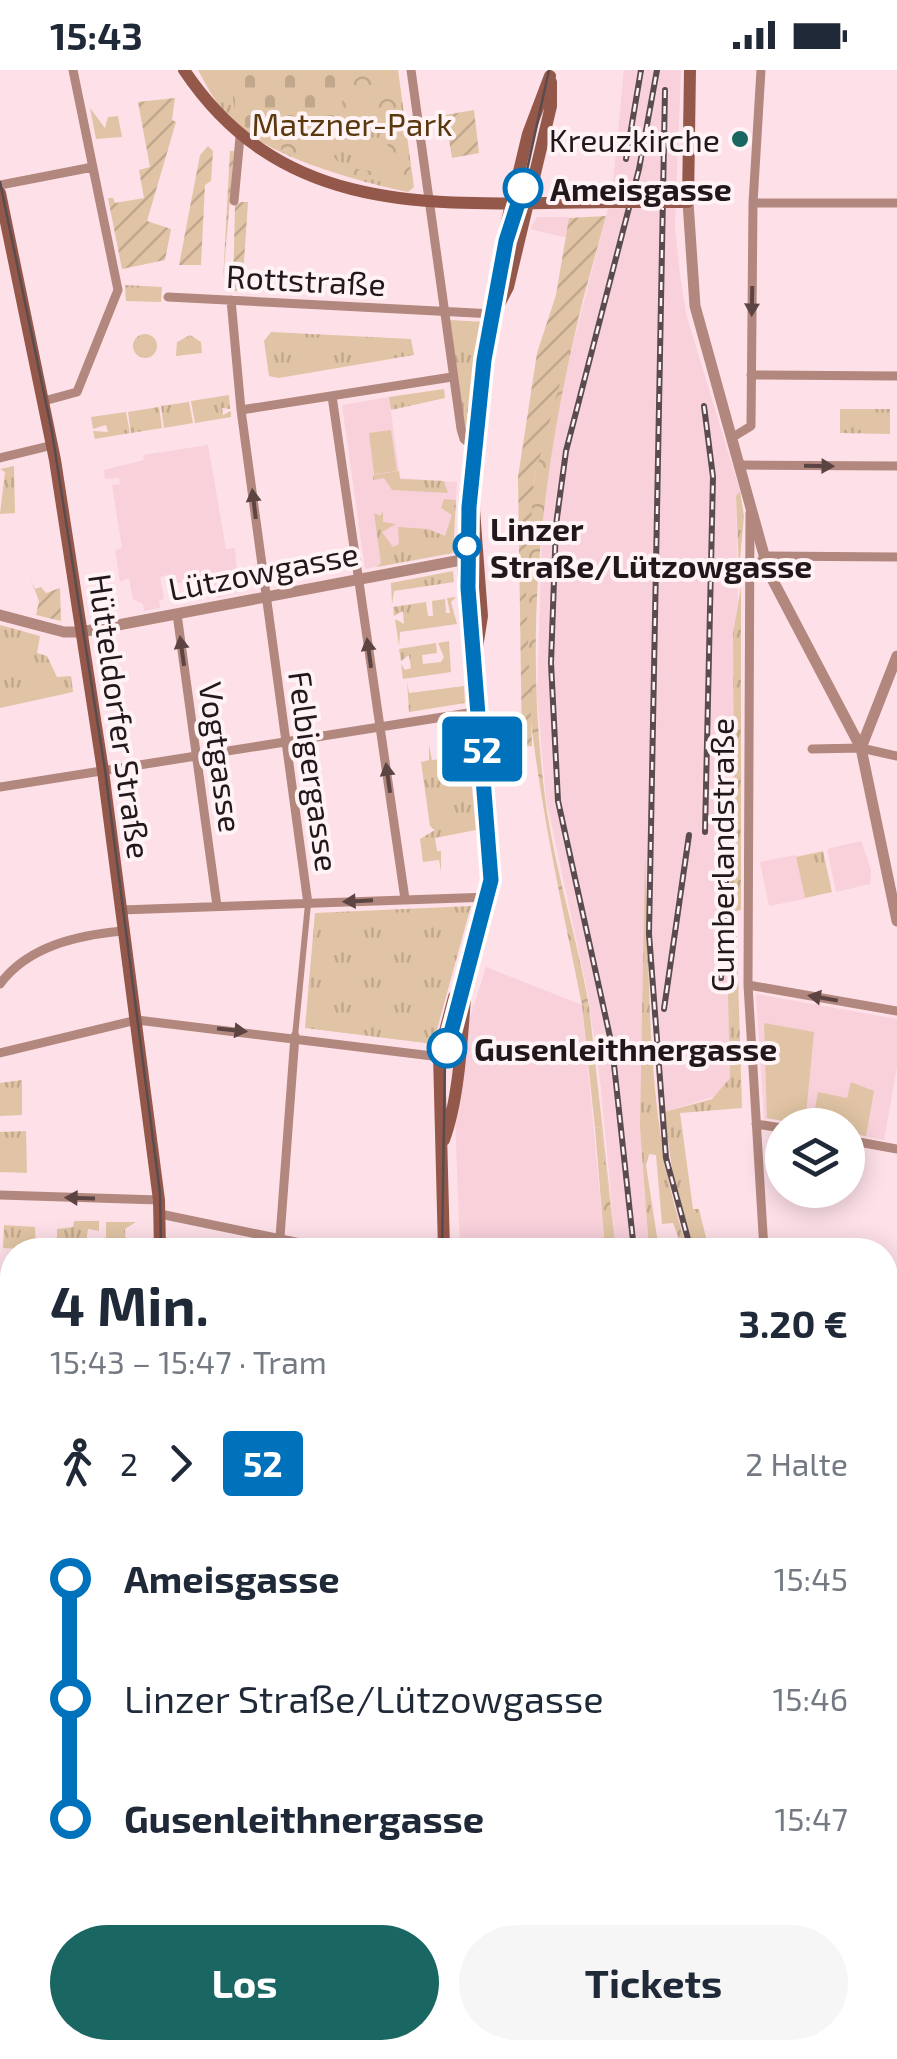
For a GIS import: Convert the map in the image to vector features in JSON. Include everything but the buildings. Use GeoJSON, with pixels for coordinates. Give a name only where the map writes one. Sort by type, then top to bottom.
{"type":"FeatureCollection","features":[{"type":"Feature","properties":{"kind":"main road"},"geometry":{"type":"LineString","coordinates":[[184,70],[240,137],[325,182],[367,196],[431,203],[682,202],[690,70]]}},
{"type":"Feature","properties":{"kind":"main road"},"geometry":{"type":"LineString","coordinates":[[444,1140],[452,1116],[466,983],[490,897],[493,856],[476,656],[482,616],[470,558],[475,448],[494,314],[508,286],[520,202],[551,106],[550,73]]}},
{"type":"Feature","properties":{"kind":"main road","name":"Hütteldorfer Straße"},"geometry":{"type":"LineString","coordinates":[[0,193],[53,445],[103,771],[160,1207],[160,1238]]}},
{"type":"Feature","properties":{"kind":"main road"},"geometry":{"type":"LineString","coordinates":[[444,1238],[440,1054],[454,997],[466,983]]}},
{"type":"Feature","properties":{"kind":"street"},"geometry":{"type":"LineString","coordinates":[[44,401],[77,392],[118,290],[73,70]]}},
{"type":"Feature","properties":{"kind":"street"},"geometry":{"type":"LineString","coordinates":[[411,70],[452,377],[462,436],[475,448]]}},
{"type":"Feature","properties":{"kind":"street"},"geometry":{"type":"LineString","coordinates":[[733,437],[752,426],[753,203],[761,70]]}},
{"type":"Feature","properties":{"kind":"street"},"geometry":{"type":"LineString","coordinates":[[234,201],[240,137]]}},
{"type":"Feature","properties":{"kind":"street"},"geometry":{"type":"LineString","coordinates":[[0,185],[93,167]]}},
{"type":"Feature","properties":{"kind":"street","name":"Cumberlandstraße"},"geometry":{"type":"LineString","coordinates":[[682,202],[695,306],[742,465],[764,556],[861,748],[897,921]]}},
{"type":"Feature","properties":{"kind":"street"},"geometry":{"type":"LineString","coordinates":[[753,203],[897,203]]}},
{"type":"Feature","properties":{"kind":"street","name":"Rottstraße"},"geometry":{"type":"LineString","coordinates":[[168,296],[494,314]]}},
{"type":"Feature","properties":{"kind":"street","name":"Felbigergasse"},"geometry":{"type":"LineString","coordinates":[[231,300],[241,410],[308,904],[280,1238]]}},
{"type":"Feature","properties":{"kind":"street"},"geometry":{"type":"LineString","coordinates":[[751,375],[897,376]]}},
{"type":"Feature","properties":{"kind":"street"},"geometry":{"type":"LineString","coordinates":[[241,410],[452,377]]}},
{"type":"Feature","properties":{"kind":"street"},"geometry":{"type":"LineString","coordinates":[[332,396],[405,899]]}},
{"type":"Feature","properties":{"kind":"street"},"geometry":{"type":"LineString","coordinates":[[0,458],[53,445]]}},
{"type":"Feature","properties":{"kind":"street"},"geometry":{"type":"LineString","coordinates":[[742,465],[897,466]]}},
{"type":"Feature","properties":{"kind":"street","name":"Cumberlandstraße"},"geometry":{"type":"LineString","coordinates":[[750,498],[748,985],[763,1238]]}},
{"type":"Feature","properties":{"kind":"street"},"geometry":{"type":"LineString","coordinates":[[747,578],[764,556],[897,557]]}},
{"type":"Feature","properties":{"kind":"street","name":"Lützowgasse"},"geometry":{"type":"LineString","coordinates":[[0,615],[64,632],[81,632],[470,558]]}},
{"type":"Feature","properties":{"kind":"street","name":"Vogtgasse"},"geometry":{"type":"LineString","coordinates":[[177,614],[217,906]]}},
{"type":"Feature","properties":{"kind":"street"},"geometry":{"type":"LineString","coordinates":[[861,748],[897,656]]}},
{"type":"Feature","properties":{"kind":"street"},"geometry":{"type":"LineString","coordinates":[[0,787],[480,710]]}},
{"type":"Feature","properties":{"kind":"street"},"geometry":{"type":"LineString","coordinates":[[812,749],[861,748],[897,756]]}},
{"type":"Feature","properties":{"kind":"street"},"geometry":{"type":"LineString","coordinates":[[121,910],[490,897]]}},
{"type":"Feature","properties":{"kind":"street"},"geometry":{"type":"LineString","coordinates":[[0,984],[18,965],[42,950],[123,931]]}},
{"type":"Feature","properties":{"kind":"street"},"geometry":{"type":"LineString","coordinates":[[748,985],[897,1011]]}},
{"type":"Feature","properties":{"kind":"street"},"geometry":{"type":"LineString","coordinates":[[0,1053],[135,1020],[295,1036],[456,1059]]}},
{"type":"Feature","properties":{"kind":"street"},"geometry":{"type":"LineString","coordinates":[[756,1124],[765,1125]]}},
{"type":"Feature","properties":{"kind":"street"},"geometry":{"type":"LineString","coordinates":[[865,1143],[897,1149]]}},
{"type":"Feature","properties":{"kind":"street"},"geometry":{"type":"LineString","coordinates":[[0,1196],[160,1207],[257,1238]]}},
{"type":"Feature","properties":{"kind":"shaded area"},"geometry":{"type":"Polygon","coordinates":[[[624,70],[681,70],[675,226],[680,274],[686,314],[740,491],[736,496],[738,601],[733,633],[734,824],[726,912],[730,1078],[719,1095],[664,1112],[663,1118],[675,1190],[691,1238],[684,1238],[681,1230],[661,1149],[646,881],[640,1128],[648,1238],[615,1238],[588,995],[546,799],[537,695],[543,496],[556,411],[612,192],[624,70]]]}},
{"type":"Feature","properties":{"kind":"shaded area"},"geometry":{"type":"Polygon","coordinates":[[[537,217],[569,217],[567,238],[530,229],[537,217]]]}},
{"type":"Feature","properties":{"kind":"shaded area"},"geometry":{"type":"Polygon","coordinates":[[[389,397],[400,478],[457,482],[453,553],[365,569],[342,405],[389,397]]]}},
{"type":"Feature","properties":{"kind":"shaded area"},"geometry":{"type":"Polygon","coordinates":[[[208,445],[226,549],[235,548],[238,592],[217,598],[213,579],[171,584],[169,575],[160,577],[164,599],[159,600],[160,608],[144,611],[143,604],[133,599],[129,578],[120,582],[115,550],[122,548],[112,485],[120,484],[119,478],[105,479],[104,470],[144,460],[143,455],[208,445]]]}},
{"type":"Feature","properties":{"kind":"shaded area"},"geometry":{"type":"Polygon","coordinates":[[[861,841],[871,870],[870,884],[836,892],[827,849],[861,841]]]}},
{"type":"Feature","properties":{"kind":"shaded area"},"geometry":{"type":"Polygon","coordinates":[[[796,855],[805,899],[769,906],[760,862],[796,855]]]}},
{"type":"Feature","properties":{"kind":"shaded area"},"geometry":{"type":"Polygon","coordinates":[[[486,967],[582,1005],[604,1238],[460,1238],[455,1116],[461,1046],[486,967]]]}},
{"type":"Feature","properties":{"kind":"shaded area"},"geometry":{"type":"Polygon","coordinates":[[[756,994],[897,1019],[897,1067],[884,1140],[865,1136],[865,1108],[765,1108],[764,1119],[756,994]]]}},
{"type":"Feature","properties":{"kind":"green space","name":"Matzner-Park"},"geometry":{"type":"Polygon","coordinates":[[[198,70],[398,70],[414,187],[408,192],[366,182],[268,146],[228,117],[198,70]]]}},
{"type":"Feature","properties":{"kind":"green space"},"geometry":{"type":"Polygon","coordinates":[[[229,70],[338,70],[344,116],[249,130],[236,119],[229,70]]]}},
{"type":"Feature","properties":{"kind":"green space"},"geometry":{"type":"Polygon","coordinates":[[[338,70],[396,70],[412,182],[391,163],[384,127],[336,121],[290,129],[272,127],[344,116],[338,70]]]}},
{"type":"Feature","properties":{"kind":"green space"},"geometry":{"type":"Polygon","coordinates":[[[175,98],[172,120],[176,122],[147,221],[171,229],[165,260],[122,269],[108,198],[115,203],[144,198],[139,170],[150,167],[138,102],[175,98]]]}},
{"type":"Feature","properties":{"kind":"green space"},"geometry":{"type":"Polygon","coordinates":[[[90,108],[105,128],[108,117],[118,116],[122,137],[96,139],[90,108]]]}},
{"type":"Feature","properties":{"kind":"green space"},"geometry":{"type":"Polygon","coordinates":[[[474,110],[479,153],[452,158],[445,115],[474,110]]]}},
{"type":"Feature","properties":{"kind":"green space"},"geometry":{"type":"Polygon","coordinates":[[[289,135],[313,154],[332,155],[343,167],[392,174],[403,187],[309,164],[281,150],[282,139],[289,135]]]}},
{"type":"Feature","properties":{"kind":"green space"},"geometry":{"type":"Polygon","coordinates":[[[208,146],[213,151],[211,181],[205,185],[201,265],[179,265],[200,155],[208,146]]]}},
{"type":"Feature","properties":{"kind":"green space"},"geometry":{"type":"Polygon","coordinates":[[[230,151],[234,151],[223,281],[230,151]]]}},
{"type":"Feature","properties":{"kind":"green space"},"geometry":{"type":"Polygon","coordinates":[[[248,202],[242,291],[233,291],[235,205],[248,202]]]}},
{"type":"Feature","properties":{"kind":"green space"},"geometry":{"type":"Polygon","coordinates":[[[606,216],[534,478],[526,594],[532,746],[522,747],[518,477],[537,353],[556,295],[569,218],[606,216]]]}},
{"type":"Feature","properties":{"kind":"green space"},"geometry":{"type":"Polygon","coordinates":[[[125,285],[162,287],[161,302],[126,301],[125,285]]]}},
{"type":"Feature","properties":{"kind":"green space"},"geometry":{"type":"Polygon","coordinates":[[[583,300],[547,485],[540,547],[536,671],[549,823],[589,1006],[582,1005],[545,817],[535,754],[524,626],[525,563],[535,473],[583,300]]]}},
{"type":"Feature","properties":{"kind":"green space"},"geometry":{"type":"Polygon","coordinates":[[[450,320],[485,322],[468,437],[464,430],[450,320]]]}},
{"type":"Feature","properties":{"kind":"green space"},"geometry":{"type":"Polygon","coordinates":[[[271,332],[411,339],[414,355],[279,378],[269,376],[264,341],[271,332]]]}},
{"type":"Feature","properties":{"kind":"green space"},"geometry":{"type":"Polygon","coordinates":[[[145,334],[154,337],[154,355],[145,358],[136,355],[133,346],[136,337],[145,334]]]}},
{"type":"Feature","properties":{"kind":"green space"},"geometry":{"type":"Polygon","coordinates":[[[190,335],[201,342],[202,353],[176,356],[177,342],[190,335]]]}},
{"type":"Feature","properties":{"kind":"green space"},"geometry":{"type":"Polygon","coordinates":[[[444,389],[445,398],[391,410],[389,397],[444,389]]]}},
{"type":"Feature","properties":{"kind":"green space"},"geometry":{"type":"Polygon","coordinates":[[[229,395],[230,409],[222,408],[223,415],[231,411],[231,417],[195,423],[191,401],[229,395]]]}},
{"type":"Feature","properties":{"kind":"green space"},"geometry":{"type":"Polygon","coordinates":[[[189,402],[193,423],[164,428],[161,406],[189,402]]]}},
{"type":"Feature","properties":{"kind":"green space"},"geometry":{"type":"Polygon","coordinates":[[[159,407],[162,428],[131,433],[128,412],[159,407]]]}},
{"type":"Feature","properties":{"kind":"green space"},"geometry":{"type":"Polygon","coordinates":[[[840,409],[890,409],[890,434],[840,433],[840,409]]]}},
{"type":"Feature","properties":{"kind":"green space"},"geometry":{"type":"Polygon","coordinates":[[[126,412],[130,433],[95,439],[93,431],[108,432],[106,425],[93,429],[91,417],[126,412]]]}},
{"type":"Feature","properties":{"kind":"green space"},"geometry":{"type":"Polygon","coordinates":[[[391,430],[397,471],[374,474],[369,433],[391,430]]]}},
{"type":"Feature","properties":{"kind":"green space"},"geometry":{"type":"Polygon","coordinates":[[[14,466],[15,513],[0,514],[5,472],[0,469],[14,466]]]}},
{"type":"Feature","properties":{"kind":"green space"},"geometry":{"type":"Polygon","coordinates":[[[399,471],[400,479],[444,481],[448,493],[392,490],[384,478],[373,480],[373,475],[399,471]]]}},
{"type":"Feature","properties":{"kind":"green space"},"geometry":{"type":"Polygon","coordinates":[[[740,491],[744,516],[739,570],[736,496],[740,491]]]}},
{"type":"Feature","properties":{"kind":"green space"},"geometry":{"type":"Polygon","coordinates":[[[444,499],[456,500],[453,553],[377,567],[381,563],[374,513],[380,516],[383,512],[383,522],[396,524],[382,532],[393,547],[399,544],[398,527],[428,529],[445,536],[452,515],[441,508],[444,499]]]}},
{"type":"Feature","properties":{"kind":"green space"},"geometry":{"type":"Polygon","coordinates":[[[453,571],[454,582],[394,591],[392,605],[391,583],[453,571]]]}},
{"type":"Feature","properties":{"kind":"green space"},"geometry":{"type":"Polygon","coordinates":[[[41,587],[46,593],[60,588],[61,621],[36,615],[39,601],[34,589],[41,587]]]}},
{"type":"Feature","properties":{"kind":"green space"},"geometry":{"type":"Polygon","coordinates":[[[741,587],[741,910],[736,911],[742,1108],[680,1113],[693,1209],[699,1209],[706,1238],[691,1238],[675,1190],[664,1112],[712,1099],[730,1078],[726,912],[734,824],[733,633],[741,587]]]}},
{"type":"Feature","properties":{"kind":"green space"},"geometry":{"type":"Polygon","coordinates":[[[456,597],[451,602],[457,624],[400,632],[399,646],[395,619],[404,624],[403,611],[394,616],[393,607],[426,602],[428,616],[433,616],[432,601],[445,599],[446,613],[450,613],[447,598],[456,597]]]}},
{"type":"Feature","properties":{"kind":"green space"},"geometry":{"type":"Polygon","coordinates":[[[0,625],[40,636],[37,653],[47,656],[57,677],[71,676],[73,692],[0,708],[0,625]]]}},
{"type":"Feature","properties":{"kind":"green space"},"geometry":{"type":"Polygon","coordinates":[[[449,641],[451,672],[403,679],[401,664],[405,670],[411,668],[409,655],[401,661],[399,649],[436,643],[437,653],[422,655],[423,664],[441,662],[444,657],[438,643],[449,641]]]}},
{"type":"Feature","properties":{"kind":"green space"},"geometry":{"type":"Polygon","coordinates":[[[407,681],[409,693],[464,686],[465,703],[409,712],[407,681]]]}},
{"type":"Feature","properties":{"kind":"green space"},"geometry":{"type":"Polygon","coordinates":[[[449,743],[454,749],[469,746],[464,753],[469,757],[476,830],[435,838],[437,851],[441,851],[441,872],[439,860],[423,862],[420,839],[435,830],[430,826],[421,762],[429,760],[429,745],[432,760],[451,758],[449,743]]]}},
{"type":"Feature","properties":{"kind":"green space"},"geometry":{"type":"Polygon","coordinates":[[[823,851],[832,892],[805,898],[796,857],[823,851]]]}},
{"type":"Feature","properties":{"kind":"green space"},"geometry":{"type":"Polygon","coordinates":[[[645,855],[657,1104],[664,1154],[684,1238],[679,1238],[673,1223],[662,1224],[656,1155],[649,1154],[646,1165],[657,1238],[648,1238],[640,1128],[645,855]]]}},
{"type":"Feature","properties":{"kind":"green space"},"geometry":{"type":"Polygon","coordinates":[[[471,906],[433,1044],[305,1028],[315,913],[471,906]]]}},
{"type":"Feature","properties":{"kind":"green space"},"geometry":{"type":"Polygon","coordinates":[[[582,1005],[589,1006],[615,1238],[601,1127],[595,1128],[582,1005]]]}},
{"type":"Feature","properties":{"kind":"green space"},"geometry":{"type":"Polygon","coordinates":[[[764,1023],[814,1032],[807,1108],[767,1108],[764,1023]]]}},
{"type":"Feature","properties":{"kind":"green space"},"geometry":{"type":"Polygon","coordinates":[[[22,1080],[22,1115],[0,1116],[0,1083],[22,1080]]]}},
{"type":"Feature","properties":{"kind":"green space"},"geometry":{"type":"Polygon","coordinates":[[[851,1082],[874,1091],[866,1136],[865,1108],[815,1108],[818,1092],[847,1098],[851,1082]]]}},
{"type":"Feature","properties":{"kind":"green space"},"geometry":{"type":"Polygon","coordinates":[[[601,1127],[615,1238],[604,1238],[595,1128],[601,1127]]]}},
{"type":"Feature","properties":{"kind":"green space"},"geometry":{"type":"Polygon","coordinates":[[[26,1131],[27,1173],[0,1172],[0,1132],[26,1131]]]}},
{"type":"Feature","properties":{"kind":"green space"},"geometry":{"type":"Polygon","coordinates":[[[74,1221],[99,1221],[99,1231],[88,1229],[87,1238],[57,1238],[57,1229],[73,1227],[74,1221]]]}},
{"type":"Feature","properties":{"kind":"green space"},"geometry":{"type":"Polygon","coordinates":[[[106,1222],[136,1222],[125,1229],[125,1238],[106,1238],[106,1222]]]}},
{"type":"Feature","properties":{"kind":"green space"},"geometry":{"type":"Polygon","coordinates":[[[4,1225],[35,1227],[35,1238],[3,1238],[4,1225]]]}},
{"type":"Feature","properties":{"kind":"tram line"},"geometry":{"type":"LineString","coordinates":[[442,1238],[445,1058],[486,908],[491,867],[468,588],[471,470],[505,241],[523,188],[549,70]]}},
{"type":"Feature","properties":{"kind":"tram line"},"geometry":{"type":"LineString","coordinates":[[0,182],[52,432],[105,770],[160,1193],[161,1238]]}},
{"type":"Feature","properties":{"kind":"tram line","name":"52"},"geometry":{"type":"LineString","coordinates":[[447,1048],[491,880],[467,546],[484,360],[508,229],[523,188]]}},
{"type":"Feature","properties":{"kind":"railway"},"geometry":{"type":"LineString","coordinates":[[626,159],[641,70]]}},
{"type":"Feature","properties":{"kind":"railway"},"geometry":{"type":"LineString","coordinates":[[633,1238],[612,1046],[558,801],[551,663],[556,525],[566,451],[639,169],[657,70]]}},
{"type":"Feature","properties":{"kind":"railway"},"geometry":{"type":"LineString","coordinates":[[665,90],[649,934],[666,1158],[688,1238]]}},
{"type":"Feature","properties":{"kind":"railway"},"geometry":{"type":"LineString","coordinates":[[704,406],[713,477],[705,832]]}},
{"type":"Feature","properties":{"kind":"railway"},"geometry":{"type":"LineString","coordinates":[[664,1009],[689,835]]}},
{"type":"Feature","properties":{"kind":"railway"},"geometry":{"type":"LineString","coordinates":[[721,978],[727,859]]}},
{"type":"Feature","properties":{"kind":"place","name":"Kreuzkirche"},"geometry":{"type":"Point","coordinates":[740,139]}},
{"type":"Feature","properties":{"kind":"place","name":"Ameisgasse"},"geometry":{"type":"Point","coordinates":[523,188]}},
{"type":"Feature","properties":{"kind":"place","name":"Linzer Straße/Lützowgasse"},"geometry":{"type":"Point","coordinates":[467,546]}},
{"type":"Feature","properties":{"kind":"place","name":"Gusenleithnergasse"},"geometry":{"type":"Point","coordinates":[447,1048]}}]}
